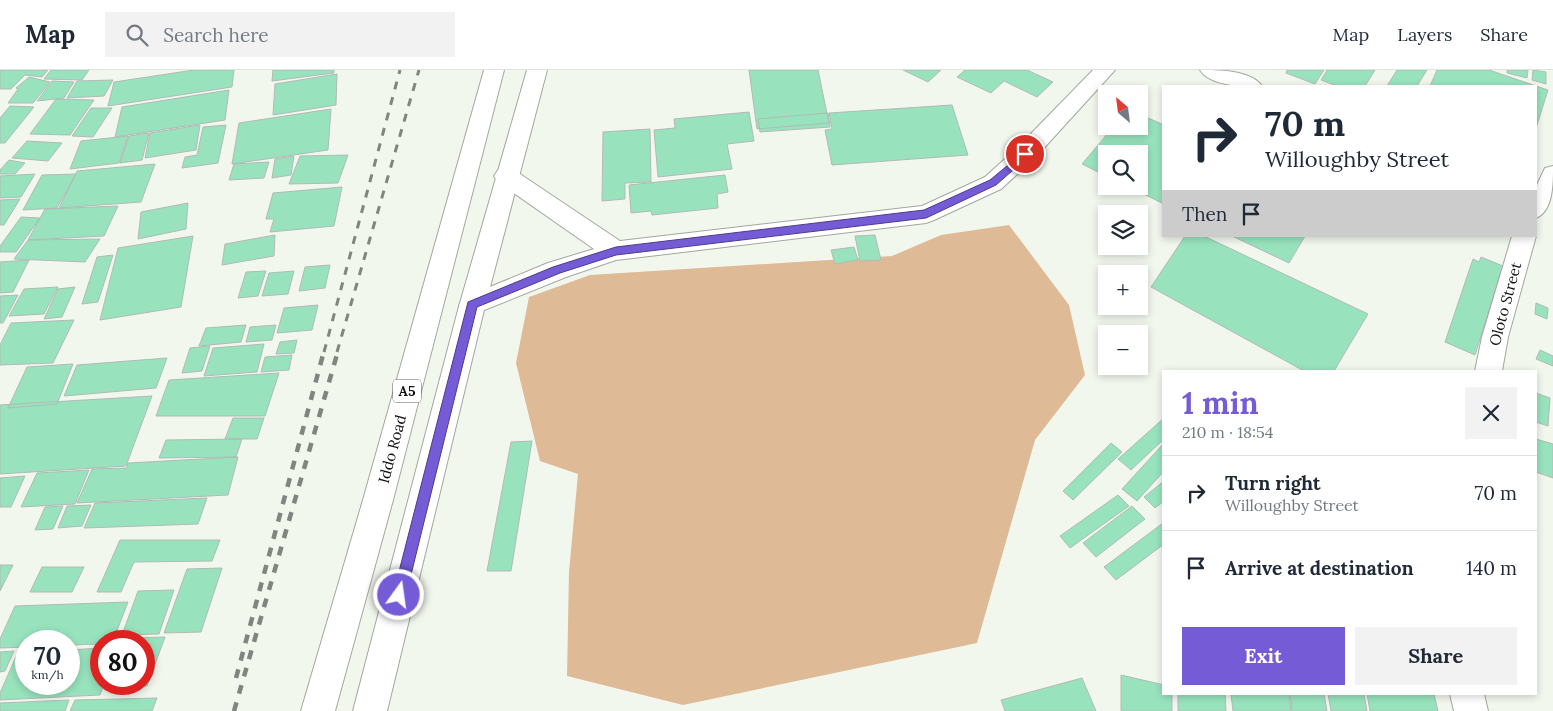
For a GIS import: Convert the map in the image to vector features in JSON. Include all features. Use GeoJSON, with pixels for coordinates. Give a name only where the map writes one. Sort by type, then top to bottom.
{"type":"FeatureCollection","features":[{"type":"Feature","properties":{"kind":"main road","name":"Iddo Road"},"geometry":{"type":"LineString","coordinates":[[318,711],[378,500],[494,70]]}},
{"type":"Feature","properties":{"kind":"main road"},"geometry":{"type":"LineString","coordinates":[[370,711],[472,305],[506,176],[537,70]]}},
{"type":"Feature","properties":{"kind":"main road"},"geometry":{"type":"LineString","coordinates":[[472,305],[557,270],[616,251],[926,214],[993,183],[1025,154],[1105,70]]}},
{"type":"Feature","properties":{"kind":"main road"},"geometry":{"type":"LineString","coordinates":[[1210,70],[1248,85]]}},
{"type":"Feature","properties":{"kind":"main road"},"geometry":{"type":"LineString","coordinates":[[1542,202],[1553,174]]}},
{"type":"Feature","properties":{"kind":"main road"},"geometry":{"type":"LineString","coordinates":[[506,176],[616,251]]}},
{"type":"Feature","properties":{"kind":"main road","name":"Oloto Street"},"geometry":{"type":"LineString","coordinates":[[1488,370],[1495,336],[1524,237]]}},
{"type":"Feature","properties":{"kind":"main road"},"geometry":{"type":"LineString","coordinates":[[1468,695],[1471,711]]}},
{"type":"Feature","properties":{"kind":"shaded area"},"geometry":{"type":"Polygon","coordinates":[[[1009,225],[1069,305],[1085,375],[1035,440],[977,643],[683,705],[567,676],[569,572],[578,474],[540,461],[516,363],[529,297],[590,275],[892,256],[941,235],[1009,225]]]}},
{"type":"Feature","properties":{"kind":"building"},"geometry":{"type":"Polygon","coordinates":[[[0,70],[48,70],[42,77],[25,75],[11,89],[0,89],[0,70]]]}},
{"type":"Feature","properties":{"kind":"building"},"geometry":{"type":"Polygon","coordinates":[[[51,70],[89,70],[82,80],[44,79],[51,70]]]}},
{"type":"Feature","properties":{"kind":"building"},"geometry":{"type":"Polygon","coordinates":[[[194,70],[234,70],[232,87],[108,106],[114,82],[194,70]]]}},
{"type":"Feature","properties":{"kind":"building"},"geometry":{"type":"Polygon","coordinates":[[[273,70],[334,70],[334,73],[272,81],[273,70]]]}},
{"type":"Feature","properties":{"kind":"building"},"geometry":{"type":"Polygon","coordinates":[[[749,70],[818,70],[829,123],[757,129],[749,70]]]}},
{"type":"Feature","properties":{"kind":"building"},"geometry":{"type":"Polygon","coordinates":[[[903,70],[941,70],[928,82],[903,70]]]}},
{"type":"Feature","properties":{"kind":"building"},"geometry":{"type":"Polygon","coordinates":[[[965,70],[1027,70],[1053,82],[1037,97],[1004,81],[991,93],[957,77],[965,70]]]}},
{"type":"Feature","properties":{"kind":"building"},"geometry":{"type":"Polygon","coordinates":[[[1287,70],[1324,70],[1315,84],[1286,73],[1287,70]]]}},
{"type":"Feature","properties":{"kind":"building"},"geometry":{"type":"Polygon","coordinates":[[[1327,70],[1375,70],[1366,85],[1334,85],[1321,80],[1327,70]]]}},
{"type":"Feature","properties":{"kind":"building"},"geometry":{"type":"Polygon","coordinates":[[[1397,70],[1427,70],[1418,85],[1388,85],[1397,70]]]}},
{"type":"Feature","properties":{"kind":"building"},"geometry":{"type":"Polygon","coordinates":[[[1437,70],[1489,70],[1533,85],[1430,85],[1437,70]]]}},
{"type":"Feature","properties":{"kind":"building"},"geometry":{"type":"Polygon","coordinates":[[[1507,70],[1528,70],[1527,78],[1507,73],[1507,70]]]}},
{"type":"Feature","properties":{"kind":"building"},"geometry":{"type":"Polygon","coordinates":[[[1533,70],[1546,72],[1546,84],[1532,80],[1533,70]]]}},
{"type":"Feature","properties":{"kind":"building"},"geometry":{"type":"Polygon","coordinates":[[[337,74],[336,105],[273,115],[275,84],[337,74]]]}},
{"type":"Feature","properties":{"kind":"building"},"geometry":{"type":"Polygon","coordinates":[[[29,77],[50,82],[33,103],[8,103],[18,89],[16,88],[29,77]]]}},
{"type":"Feature","properties":{"kind":"building"},"geometry":{"type":"Polygon","coordinates":[[[113,80],[104,96],[67,98],[77,81],[113,80]]]}},
{"type":"Feature","properties":{"kind":"building"},"geometry":{"type":"Polygon","coordinates":[[[52,81],[74,82],[64,98],[37,101],[52,81]]]}},
{"type":"Feature","properties":{"kind":"building"},"geometry":{"type":"Polygon","coordinates":[[[1537,86],[1548,90],[1537,125],[1537,86]]]}},
{"type":"Feature","properties":{"kind":"building"},"geometry":{"type":"Polygon","coordinates":[[[229,90],[225,120],[115,137],[122,107],[229,90]]]}},
{"type":"Feature","properties":{"kind":"building"},"geometry":{"type":"Polygon","coordinates":[[[56,99],[94,100],[70,135],[30,134],[56,99]]]}},
{"type":"Feature","properties":{"kind":"building"},"geometry":{"type":"Polygon","coordinates":[[[952,105],[968,155],[832,165],[825,130],[832,129],[829,113],[952,105]]]}},
{"type":"Feature","properties":{"kind":"building"},"geometry":{"type":"Polygon","coordinates":[[[10,106],[34,107],[5,143],[0,143],[0,118],[10,106]]]}},
{"type":"Feature","properties":{"kind":"building"},"geometry":{"type":"Polygon","coordinates":[[[91,108],[112,108],[93,137],[72,136],[91,108]]]}},
{"type":"Feature","properties":{"kind":"building"},"geometry":{"type":"Polygon","coordinates":[[[331,109],[328,150],[232,164],[239,123],[331,109]]]}},
{"type":"Feature","properties":{"kind":"building"},"geometry":{"type":"Polygon","coordinates":[[[749,112],[754,141],[727,144],[732,169],[658,177],[654,130],[675,128],[674,119],[749,112]]]}},
{"type":"Feature","properties":{"kind":"building"},"geometry":{"type":"Polygon","coordinates":[[[828,113],[830,127],[760,132],[758,119],[828,113]]]}},
{"type":"Feature","properties":{"kind":"building"},"geometry":{"type":"Polygon","coordinates":[[[1148,118],[1162,124],[1162,203],[1146,195],[1148,195],[1148,145],[1098,145],[1106,135],[1148,135],[1148,118]]]}},
{"type":"Feature","properties":{"kind":"building"},"geometry":{"type":"Polygon","coordinates":[[[200,125],[196,150],[145,158],[150,133],[200,125]]]}},
{"type":"Feature","properties":{"kind":"building"},"geometry":{"type":"Polygon","coordinates":[[[226,125],[218,163],[182,168],[185,157],[197,155],[203,127],[226,125]]]}},
{"type":"Feature","properties":{"kind":"building"},"geometry":{"type":"Polygon","coordinates":[[[650,129],[651,182],[625,183],[625,199],[602,201],[603,132],[650,129]]]}},
{"type":"Feature","properties":{"kind":"building"},"geometry":{"type":"Polygon","coordinates":[[[149,133],[142,160],[120,163],[129,136],[149,133]]]}},
{"type":"Feature","properties":{"kind":"building"},"geometry":{"type":"Polygon","coordinates":[[[128,136],[119,163],[70,169],[81,141],[128,136]]]}},
{"type":"Feature","properties":{"kind":"building"},"geometry":{"type":"Polygon","coordinates":[[[27,141],[62,143],[48,161],[12,158],[27,141]]]}},
{"type":"Feature","properties":{"kind":"building"},"geometry":{"type":"Polygon","coordinates":[[[1098,145],[1098,172],[1082,164],[1098,145]]]}},
{"type":"Feature","properties":{"kind":"building"},"geometry":{"type":"Polygon","coordinates":[[[348,155],[338,183],[289,184],[300,156],[348,155]]]}},
{"type":"Feature","properties":{"kind":"building"},"geometry":{"type":"Polygon","coordinates":[[[294,156],[291,175],[272,178],[275,159],[294,156]]]}},
{"type":"Feature","properties":{"kind":"building"},"geometry":{"type":"Polygon","coordinates":[[[9,160],[25,163],[15,174],[0,174],[0,170],[9,160]]]}},
{"type":"Feature","properties":{"kind":"building"},"geometry":{"type":"Polygon","coordinates":[[[269,162],[264,178],[229,180],[234,164],[269,162]]]}},
{"type":"Feature","properties":{"kind":"building"},"geometry":{"type":"Polygon","coordinates":[[[155,164],[141,202],[59,208],[77,171],[155,164]]]}},
{"type":"Feature","properties":{"kind":"building"},"geometry":{"type":"Polygon","coordinates":[[[35,174],[21,197],[0,198],[0,176],[35,174]]]}},
{"type":"Feature","properties":{"kind":"building"},"geometry":{"type":"Polygon","coordinates":[[[76,174],[57,208],[23,210],[42,175],[76,174]]]}},
{"type":"Feature","properties":{"kind":"building"},"geometry":{"type":"Polygon","coordinates":[[[725,175],[728,192],[717,194],[718,208],[652,215],[651,211],[631,213],[629,185],[725,175]]]}},
{"type":"Feature","properties":{"kind":"building"},"geometry":{"type":"Polygon","coordinates":[[[342,187],[334,226],[270,232],[274,219],[266,219],[273,193],[342,187]]]}},
{"type":"Feature","properties":{"kind":"building"},"geometry":{"type":"Polygon","coordinates":[[[20,199],[4,225],[0,225],[0,200],[20,199]]]}},
{"type":"Feature","properties":{"kind":"building"},"geometry":{"type":"Polygon","coordinates":[[[188,203],[186,229],[138,239],[141,212],[188,203]]]}},
{"type":"Feature","properties":{"kind":"building"},"geometry":{"type":"Polygon","coordinates":[[[118,206],[104,236],[28,240],[45,209],[118,206]]]}},
{"type":"Feature","properties":{"kind":"building"},"geometry":{"type":"Polygon","coordinates":[[[21,217],[40,218],[16,252],[0,252],[0,246],[21,217]]]}},
{"type":"Feature","properties":{"kind":"building"},"geometry":{"type":"Polygon","coordinates":[[[275,235],[274,256],[222,265],[225,244],[275,235]]]}},
{"type":"Feature","properties":{"kind":"building"},"geometry":{"type":"Polygon","coordinates":[[[875,235],[881,260],[860,261],[855,236],[875,235]]]}},
{"type":"Feature","properties":{"kind":"building"},"geometry":{"type":"Polygon","coordinates":[[[193,236],[181,307],[100,320],[118,248],[193,236]]]}},
{"type":"Feature","properties":{"kind":"building"},"geometry":{"type":"Polygon","coordinates":[[[1184,237],[1206,237],[1368,314],[1335,370],[1302,370],[1151,287],[1184,237]]]}},
{"type":"Feature","properties":{"kind":"building"},"geometry":{"type":"Polygon","coordinates":[[[1234,237],[1304,237],[1289,263],[1234,237]]]}},
{"type":"Feature","properties":{"kind":"building"},"geometry":{"type":"Polygon","coordinates":[[[100,239],[85,262],[14,259],[28,240],[100,239]]]}},
{"type":"Feature","properties":{"kind":"building"},"geometry":{"type":"Polygon","coordinates":[[[854,247],[858,260],[835,264],[831,250],[854,247]]]}},
{"type":"Feature","properties":{"kind":"building"},"geometry":{"type":"Polygon","coordinates":[[[113,255],[98,302],[82,304],[97,257],[113,255]]]}},
{"type":"Feature","properties":{"kind":"building"},"geometry":{"type":"Polygon","coordinates":[[[1481,257],[1503,266],[1475,355],[1445,342],[1473,259],[1479,262],[1481,257]]]}},
{"type":"Feature","properties":{"kind":"building"},"geometry":{"type":"Polygon","coordinates":[[[29,260],[13,292],[0,293],[0,262],[29,260]]]}},
{"type":"Feature","properties":{"kind":"building"},"geometry":{"type":"Polygon","coordinates":[[[330,265],[325,288],[299,291],[305,267],[330,265]]]}},
{"type":"Feature","properties":{"kind":"building"},"geometry":{"type":"Polygon","coordinates":[[[266,271],[258,296],[238,298],[246,272],[266,271]]]}},
{"type":"Feature","properties":{"kind":"building"},"geometry":{"type":"Polygon","coordinates":[[[294,271],[288,294],[262,296],[269,273],[294,271]]]}},
{"type":"Feature","properties":{"kind":"building"},"geometry":{"type":"Polygon","coordinates":[[[58,287],[44,314],[9,316],[24,289],[58,287]]]}},
{"type":"Feature","properties":{"kind":"building"},"geometry":{"type":"Polygon","coordinates":[[[75,287],[62,317],[44,319],[58,289],[75,287]]]}},
{"type":"Feature","properties":{"kind":"building"},"geometry":{"type":"Polygon","coordinates":[[[18,295],[3,323],[0,323],[0,296],[18,295]]]}},
{"type":"Feature","properties":{"kind":"building"},"geometry":{"type":"Polygon","coordinates":[[[1536,303],[1548,308],[1547,319],[1535,314],[1536,303]]]}},
{"type":"Feature","properties":{"kind":"building"},"geometry":{"type":"Polygon","coordinates":[[[318,305],[312,330],[277,333],[284,308],[318,305]]]}},
{"type":"Feature","properties":{"kind":"building"},"geometry":{"type":"Polygon","coordinates":[[[74,320],[53,363],[0,365],[0,345],[11,323],[74,320]]]}},
{"type":"Feature","properties":{"kind":"building"},"geometry":{"type":"Polygon","coordinates":[[[246,325],[241,342],[199,346],[206,328],[246,325]]]}},
{"type":"Feature","properties":{"kind":"building"},"geometry":{"type":"Polygon","coordinates":[[[276,325],[272,340],[246,342],[250,327],[276,325]]]}},
{"type":"Feature","properties":{"kind":"building"},"geometry":{"type":"Polygon","coordinates":[[[297,340],[294,353],[276,354],[280,342],[297,340]]]}},
{"type":"Feature","properties":{"kind":"building"},"geometry":{"type":"Polygon","coordinates":[[[264,344],[257,372],[204,376],[213,348],[264,344]]]}},
{"type":"Feature","properties":{"kind":"building"},"geometry":{"type":"Polygon","coordinates":[[[210,346],[202,371],[182,373],[190,348],[210,346]]]}},
{"type":"Feature","properties":{"kind":"building"},"geometry":{"type":"Polygon","coordinates":[[[1540,350],[1553,356],[1553,366],[1536,359],[1540,350]]]}},
{"type":"Feature","properties":{"kind":"building"},"geometry":{"type":"Polygon","coordinates":[[[292,355],[289,370],[261,372],[265,357],[292,355]]]}},
{"type":"Feature","properties":{"kind":"building"},"geometry":{"type":"Polygon","coordinates":[[[167,358],[156,388],[64,396],[77,365],[167,358]]]}},
{"type":"Feature","properties":{"kind":"building"},"geometry":{"type":"Polygon","coordinates":[[[73,364],[57,404],[8,408],[27,367],[73,364]]]}},
{"type":"Feature","properties":{"kind":"building"},"geometry":{"type":"Polygon","coordinates":[[[279,373],[265,416],[156,416],[169,380],[279,373]]]}},
{"type":"Feature","properties":{"kind":"building"},"geometry":{"type":"Polygon","coordinates":[[[1537,393],[1550,398],[1548,426],[1537,422],[1537,393]]]}},
{"type":"Feature","properties":{"kind":"building"},"geometry":{"type":"Polygon","coordinates":[[[152,396],[126,466],[0,474],[0,405],[152,396]]]}},
{"type":"Feature","properties":{"kind":"building"},"geometry":{"type":"Polygon","coordinates":[[[233,418],[264,418],[257,439],[225,439],[233,418]]]}},
{"type":"Feature","properties":{"kind":"building"},"geometry":{"type":"Polygon","coordinates":[[[1162,420],[1162,441],[1131,470],[1118,459],[1162,420]]]}},
{"type":"Feature","properties":{"kind":"building"},"geometry":{"type":"Polygon","coordinates":[[[242,439],[236,457],[159,458],[166,440],[242,439]]]}},
{"type":"Feature","properties":{"kind":"building"},"geometry":{"type":"Polygon","coordinates":[[[1537,439],[1553,444],[1553,478],[1537,472],[1537,439]]]}},
{"type":"Feature","properties":{"kind":"building"},"geometry":{"type":"Polygon","coordinates":[[[532,441],[511,571],[487,571],[511,442],[532,441]]]}},
{"type":"Feature","properties":{"kind":"building"},"geometry":{"type":"Polygon","coordinates":[[[1111,443],[1122,452],[1073,500],[1063,491],[1111,443]]]}},
{"type":"Feature","properties":{"kind":"building"},"geometry":{"type":"Polygon","coordinates":[[[1162,445],[1162,473],[1137,501],[1122,489],[1162,445]]]}},
{"type":"Feature","properties":{"kind":"building"},"geometry":{"type":"Polygon","coordinates":[[[238,457],[228,495],[77,503],[92,469],[127,468],[128,463],[238,457]]]}},
{"type":"Feature","properties":{"kind":"building"},"geometry":{"type":"Polygon","coordinates":[[[89,470],[75,504],[21,507],[37,473],[89,470]]]}},
{"type":"Feature","properties":{"kind":"building"},"geometry":{"type":"Polygon","coordinates":[[[25,476],[11,507],[0,507],[0,478],[25,476]]]}},
{"type":"Feature","properties":{"kind":"building"},"geometry":{"type":"Polygon","coordinates":[[[1162,483],[1162,503],[1155,508],[1144,497],[1162,483]]]}},
{"type":"Feature","properties":{"kind":"building"},"geometry":{"type":"Polygon","coordinates":[[[1118,495],[1129,506],[1070,548],[1060,536],[1118,495]]]}},
{"type":"Feature","properties":{"kind":"building"},"geometry":{"type":"Polygon","coordinates":[[[207,498],[198,524],[84,528],[95,503],[207,498]]]}},
{"type":"Feature","properties":{"kind":"building"},"geometry":{"type":"Polygon","coordinates":[[[91,505],[82,526],[58,528],[67,506],[91,505]]]}},
{"type":"Feature","properties":{"kind":"building"},"geometry":{"type":"Polygon","coordinates":[[[63,506],[53,529],[35,530],[45,507],[63,506]]]}},
{"type":"Feature","properties":{"kind":"building"},"geometry":{"type":"Polygon","coordinates":[[[1132,506],[1145,519],[1096,557],[1083,543],[1132,506]]]}},
{"type":"Feature","properties":{"kind":"building"},"geometry":{"type":"Polygon","coordinates":[[[1162,524],[1162,546],[1116,580],[1104,567],[1162,524]]]}},
{"type":"Feature","properties":{"kind":"building"},"geometry":{"type":"Polygon","coordinates":[[[120,540],[220,540],[212,561],[134,562],[121,592],[97,592],[120,540]]]}},
{"type":"Feature","properties":{"kind":"building"},"geometry":{"type":"Polygon","coordinates":[[[0,565],[13,565],[0,591],[0,565]]]}},
{"type":"Feature","properties":{"kind":"building"},"geometry":{"type":"Polygon","coordinates":[[[42,567],[84,567],[72,592],[30,592],[42,567]]]}},
{"type":"Feature","properties":{"kind":"building"},"geometry":{"type":"Polygon","coordinates":[[[222,568],[201,632],[164,633],[187,569],[222,568]]]}},
{"type":"Feature","properties":{"kind":"building"},"geometry":{"type":"Polygon","coordinates":[[[174,590],[159,634],[155,634],[155,630],[124,630],[138,591],[174,590]]]}},
{"type":"Feature","properties":{"kind":"building"},"geometry":{"type":"Polygon","coordinates":[[[128,602],[117,630],[90,630],[90,644],[80,645],[80,630],[15,630],[15,647],[0,648],[0,639],[15,606],[128,602]]]}},
{"type":"Feature","properties":{"kind":"building"},"geometry":{"type":"Polygon","coordinates":[[[155,637],[165,637],[155,664],[155,637]]]}},
{"type":"Feature","properties":{"kind":"building"},"geometry":{"type":"Polygon","coordinates":[[[80,649],[90,649],[90,695],[100,695],[0,700],[0,693],[15,659],[15,695],[80,695],[80,649]]]}},
{"type":"Feature","properties":{"kind":"building"},"geometry":{"type":"Polygon","coordinates":[[[14,651],[5,671],[0,672],[0,652],[14,651]]]}},
{"type":"Feature","properties":{"kind":"building"},"geometry":{"type":"Polygon","coordinates":[[[1121,675],[1162,685],[1162,695],[1172,695],[1172,711],[1121,711],[1121,675]]]}},
{"type":"Feature","properties":{"kind":"building"},"geometry":{"type":"Polygon","coordinates":[[[1082,678],[1096,711],[1005,711],[1001,700],[1082,678]]]}},
{"type":"Feature","properties":{"kind":"building"},"geometry":{"type":"Polygon","coordinates":[[[1178,695],[1225,695],[1226,711],[1178,711],[1178,695]]]}},
{"type":"Feature","properties":{"kind":"building"},"geometry":{"type":"Polygon","coordinates":[[[1231,695],[1289,695],[1291,711],[1233,711],[1231,695]]]}},
{"type":"Feature","properties":{"kind":"building"},"geometry":{"type":"Polygon","coordinates":[[[1290,695],[1324,695],[1327,711],[1292,711],[1290,695]]]}},
{"type":"Feature","properties":{"kind":"building"},"geometry":{"type":"Polygon","coordinates":[[[1328,695],[1364,695],[1367,711],[1331,711],[1328,695]]]}},
{"type":"Feature","properties":{"kind":"building"},"geometry":{"type":"Polygon","coordinates":[[[1367,695],[1434,695],[1438,711],[1370,711],[1367,695]]]}},
{"type":"Feature","properties":{"kind":"building"},"geometry":{"type":"Polygon","coordinates":[[[157,698],[152,711],[70,711],[75,700],[157,698]]]}},
{"type":"Feature","properties":{"kind":"building"},"geometry":{"type":"Polygon","coordinates":[[[69,700],[65,711],[0,711],[0,703],[69,700]]]}},
{"type":"Feature","properties":{"kind":"railway"},"geometry":{"type":"LineString","coordinates":[[324,352],[400,70]]}},
{"type":"Feature","properties":{"kind":"railway"},"geometry":{"type":"LineString","coordinates":[[337,352],[419,70]]}},
{"type":"Feature","properties":{"kind":"railway"},"geometry":{"type":"LineString","coordinates":[[236,678],[324,351]]}},
{"type":"Feature","properties":{"kind":"railway"},"geometry":{"type":"LineString","coordinates":[[234,711],[338,351]]}},
{"type":"Feature","properties":{"kind":"route"},"geometry":{"type":"LineString","coordinates":[[399,595],[472,305],[557,270],[616,251],[926,214],[993,183],[1025,154]]}}]}
